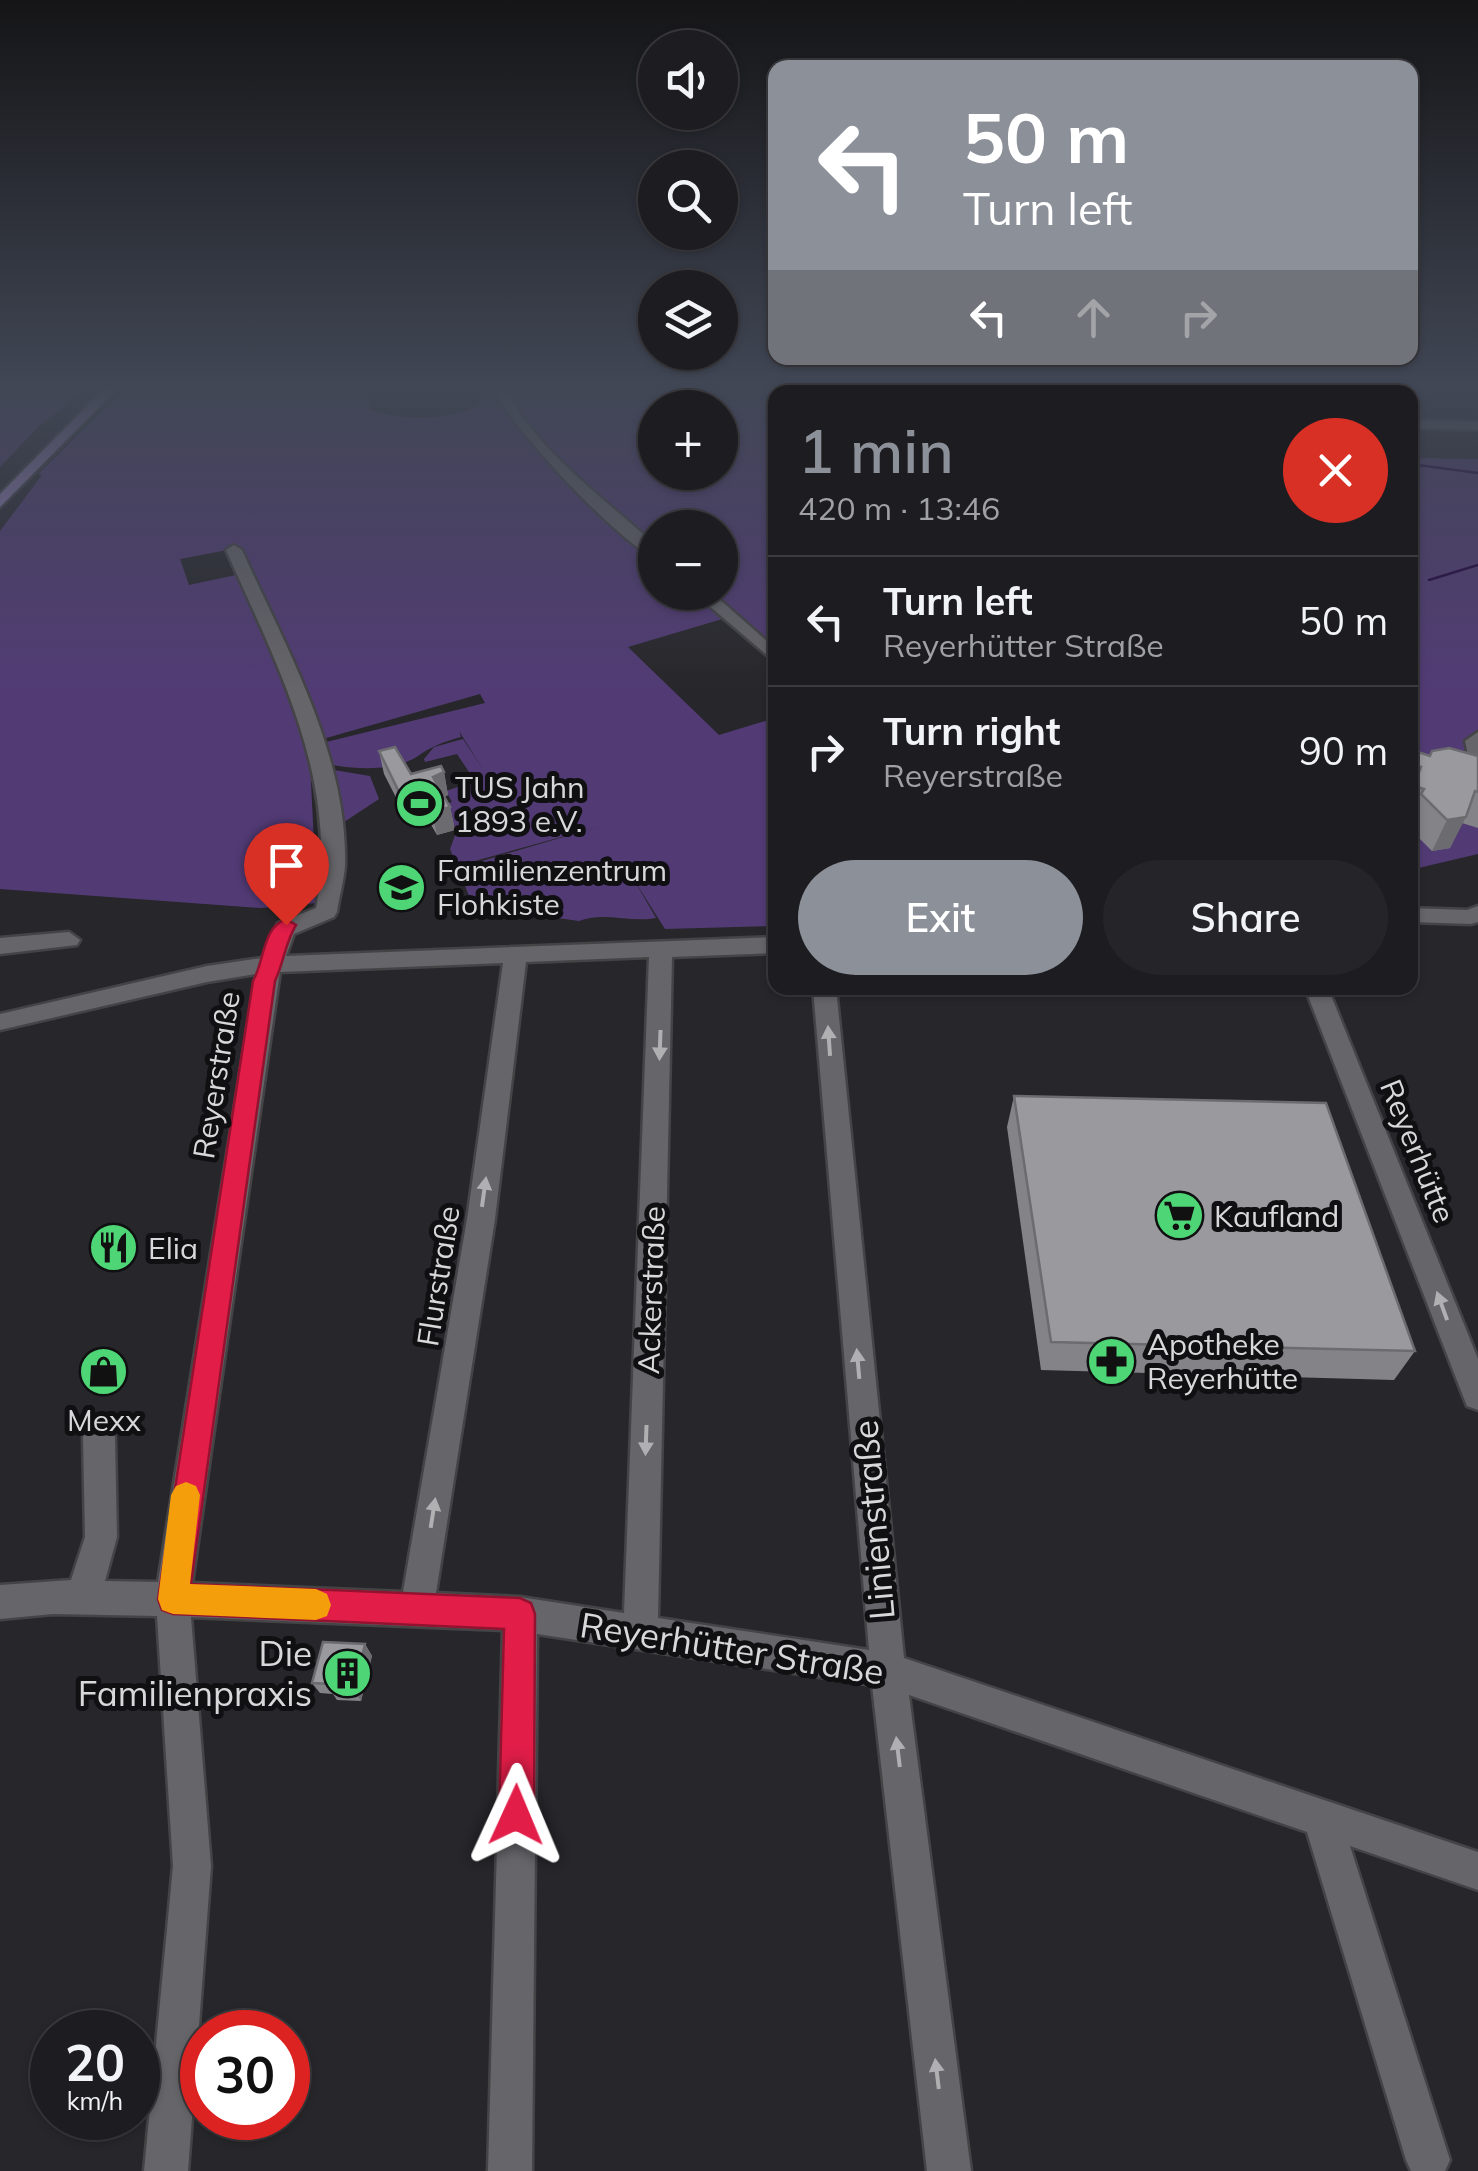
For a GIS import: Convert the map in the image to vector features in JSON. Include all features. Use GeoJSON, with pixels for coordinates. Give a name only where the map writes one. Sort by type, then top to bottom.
{"type":"FeatureCollection","features":[{"type":"Feature","properties":{"kind":"street"},"geometry":{"type":"LineString","coordinates":[[588,490],[638,537]]}},
{"type":"Feature","properties":{"kind":"street","name":"Reyerstraße"},"geometry":{"type":"LineString","coordinates":[[166,2171],[192,1866],[173,1599],[262,995],[277,938],[286,925],[326,912],[334,866],[333,834],[303,705],[234,550]]}},
{"type":"Feature","properties":{"kind":"street"},"geometry":{"type":"LineString","coordinates":[[721,610],[768,651]]}},
{"type":"Feature","properties":{"kind":"street"},"geometry":{"type":"LineString","coordinates":[[1478,738],[1474,740],[1478,755]]}},
{"type":"Feature","properties":{"kind":"street"},"geometry":{"type":"LineString","coordinates":[[1418,916],[1476,918]]}},
{"type":"Feature","properties":{"kind":"street"},"geometry":{"type":"LineString","coordinates":[[0,946],[69,940]]}},
{"type":"Feature","properties":{"kind":"street"},"geometry":{"type":"LineString","coordinates":[[0,1022],[206,974],[273,964],[768,945]]}},
{"type":"Feature","properties":{"kind":"street","name":"Ackerstraße"},"geometry":{"type":"LineString","coordinates":[[640,1632],[661,948]]}},
{"type":"Feature","properties":{"kind":"street","name":"Flurstraße"},"geometry":{"type":"LineString","coordinates":[[418,1609],[480,1219],[516,952]]}},
{"type":"Feature","properties":{"kind":"street","name":"Linienstraße"},"geometry":{"type":"LineString","coordinates":[[826,995],[888,1670],[949,2171]]}},
{"type":"Feature","properties":{"kind":"street","name":"Reyerhütte"},"geometry":{"type":"LineString","coordinates":[[1319,995],[1478,1396]]}},
{"type":"Feature","properties":{"kind":"street"},"geometry":{"type":"LineString","coordinates":[[83,1598],[102,1537],[99,1438]]}},
{"type":"Feature","properties":{"kind":"street","name":"Reyerhütter Straße"},"geometry":{"type":"LineString","coordinates":[[0,1602],[173,1599],[520,1614],[888,1670],[1478,1871]]}},
{"type":"Feature","properties":{"kind":"street"},"geometry":{"type":"LineString","coordinates":[[510,2171],[520,1614]]}},
{"type":"Feature","properties":{"kind":"street"},"geometry":{"type":"LineString","coordinates":[[1322,1818],[1428,2160]]}},
{"type":"Feature","properties":{"kind":"shaded area"},"geometry":{"type":"Polygon","coordinates":[[[31,490],[768,490],[768,647],[729,617],[628,647],[719,735],[768,720],[768,926],[665,929],[634,880],[656,918],[597,917],[579,921],[473,906],[458,868],[601,826],[457,866],[450,849],[457,830],[442,805],[452,802],[446,791],[475,781],[457,754],[425,762],[434,747],[408,761],[384,767],[322,763],[318,744],[485,703],[480,694],[309,743],[317,903],[261,908],[0,889],[0,531],[31,490]],[[238,548],[180,559],[189,585],[250,572],[238,548]],[[459,731],[461,737],[435,747],[463,739],[484,771],[459,731]]]}},
{"type":"Feature","properties":{"kind":"shaded area"},"geometry":{"type":"Polygon","coordinates":[[[1418,490],[1478,490],[1478,854],[1418,868],[1418,490]]]}},
{"type":"Feature","properties":{"kind":"shaded area"},"geometry":{"type":"Polygon","coordinates":[[[322,768],[370,776],[379,799],[335,828],[322,768]]]}},
{"type":"Feature","properties":{"kind":"building"},"geometry":{"type":"Polygon","coordinates":[[[395,747],[411,774],[441,766],[444,772],[433,777],[450,807],[432,812],[416,786],[400,794],[379,751],[395,747]]]}},
{"type":"Feature","properties":{"kind":"building"},"geometry":{"type":"Polygon","coordinates":[[[1449,748],[1478,756],[1478,792],[1475,791],[1466,817],[1447,820],[1421,794],[1424,789],[1418,787],[1421,767],[1418,752],[1430,756],[1432,751],[1449,748]]]}},
{"type":"Feature","properties":{"kind":"building","name":"Kaufland"},"geometry":{"type":"Polygon","coordinates":[[[1014,1096],[1326,1103],[1415,1351],[1051,1342],[1014,1096]]]}},
{"type":"Feature","properties":{"kind":"building"},"geometry":{"type":"Polygon","coordinates":[[[323,1642],[365,1644],[354,1690],[329,1689],[330,1684],[312,1683],[323,1642]]]}},
{"type":"Feature","properties":{"kind":"waterway"},"geometry":{"type":"LineString","coordinates":[[1429,580],[1478,565]]}},
{"type":"Feature","properties":{"kind":"slow traffic"},"geometry":{"type":"LineString","coordinates":[[186,1495],[173,1599],[316,1605]]}},
{"type":"Feature","properties":{"kind":"place","name":"TUS Jahn 1893 e.V."},"geometry":{"type":"Point","coordinates":[420,804]}},
{"type":"Feature","properties":{"kind":"place","name":"Familienzentrum Flohkiste"},"geometry":{"type":"Point","coordinates":[402,887]}},
{"type":"Feature","properties":{"kind":"place","name":"Kaufland"},"geometry":{"type":"Point","coordinates":[1179,1216]}},
{"type":"Feature","properties":{"kind":"place","name":"Elia"},"geometry":{"type":"Point","coordinates":[113,1248]}},
{"type":"Feature","properties":{"kind":"place","name":"Apotheke Reyerhütte"},"geometry":{"type":"Point","coordinates":[1112,1361]}},
{"type":"Feature","properties":{"kind":"place","name":"Mexx"},"geometry":{"type":"Point","coordinates":[104,1371]}},
{"type":"Feature","properties":{"kind":"place","name":"Die Familienpraxis"},"geometry":{"type":"Point","coordinates":[347,1673]}},
{"type":"Feature","properties":{"kind":"route"},"geometry":{"type":"LineString","coordinates":[[286,925],[277,938],[273,964],[264,981],[173,1599],[520,1614],[516,1815]]}}]}
